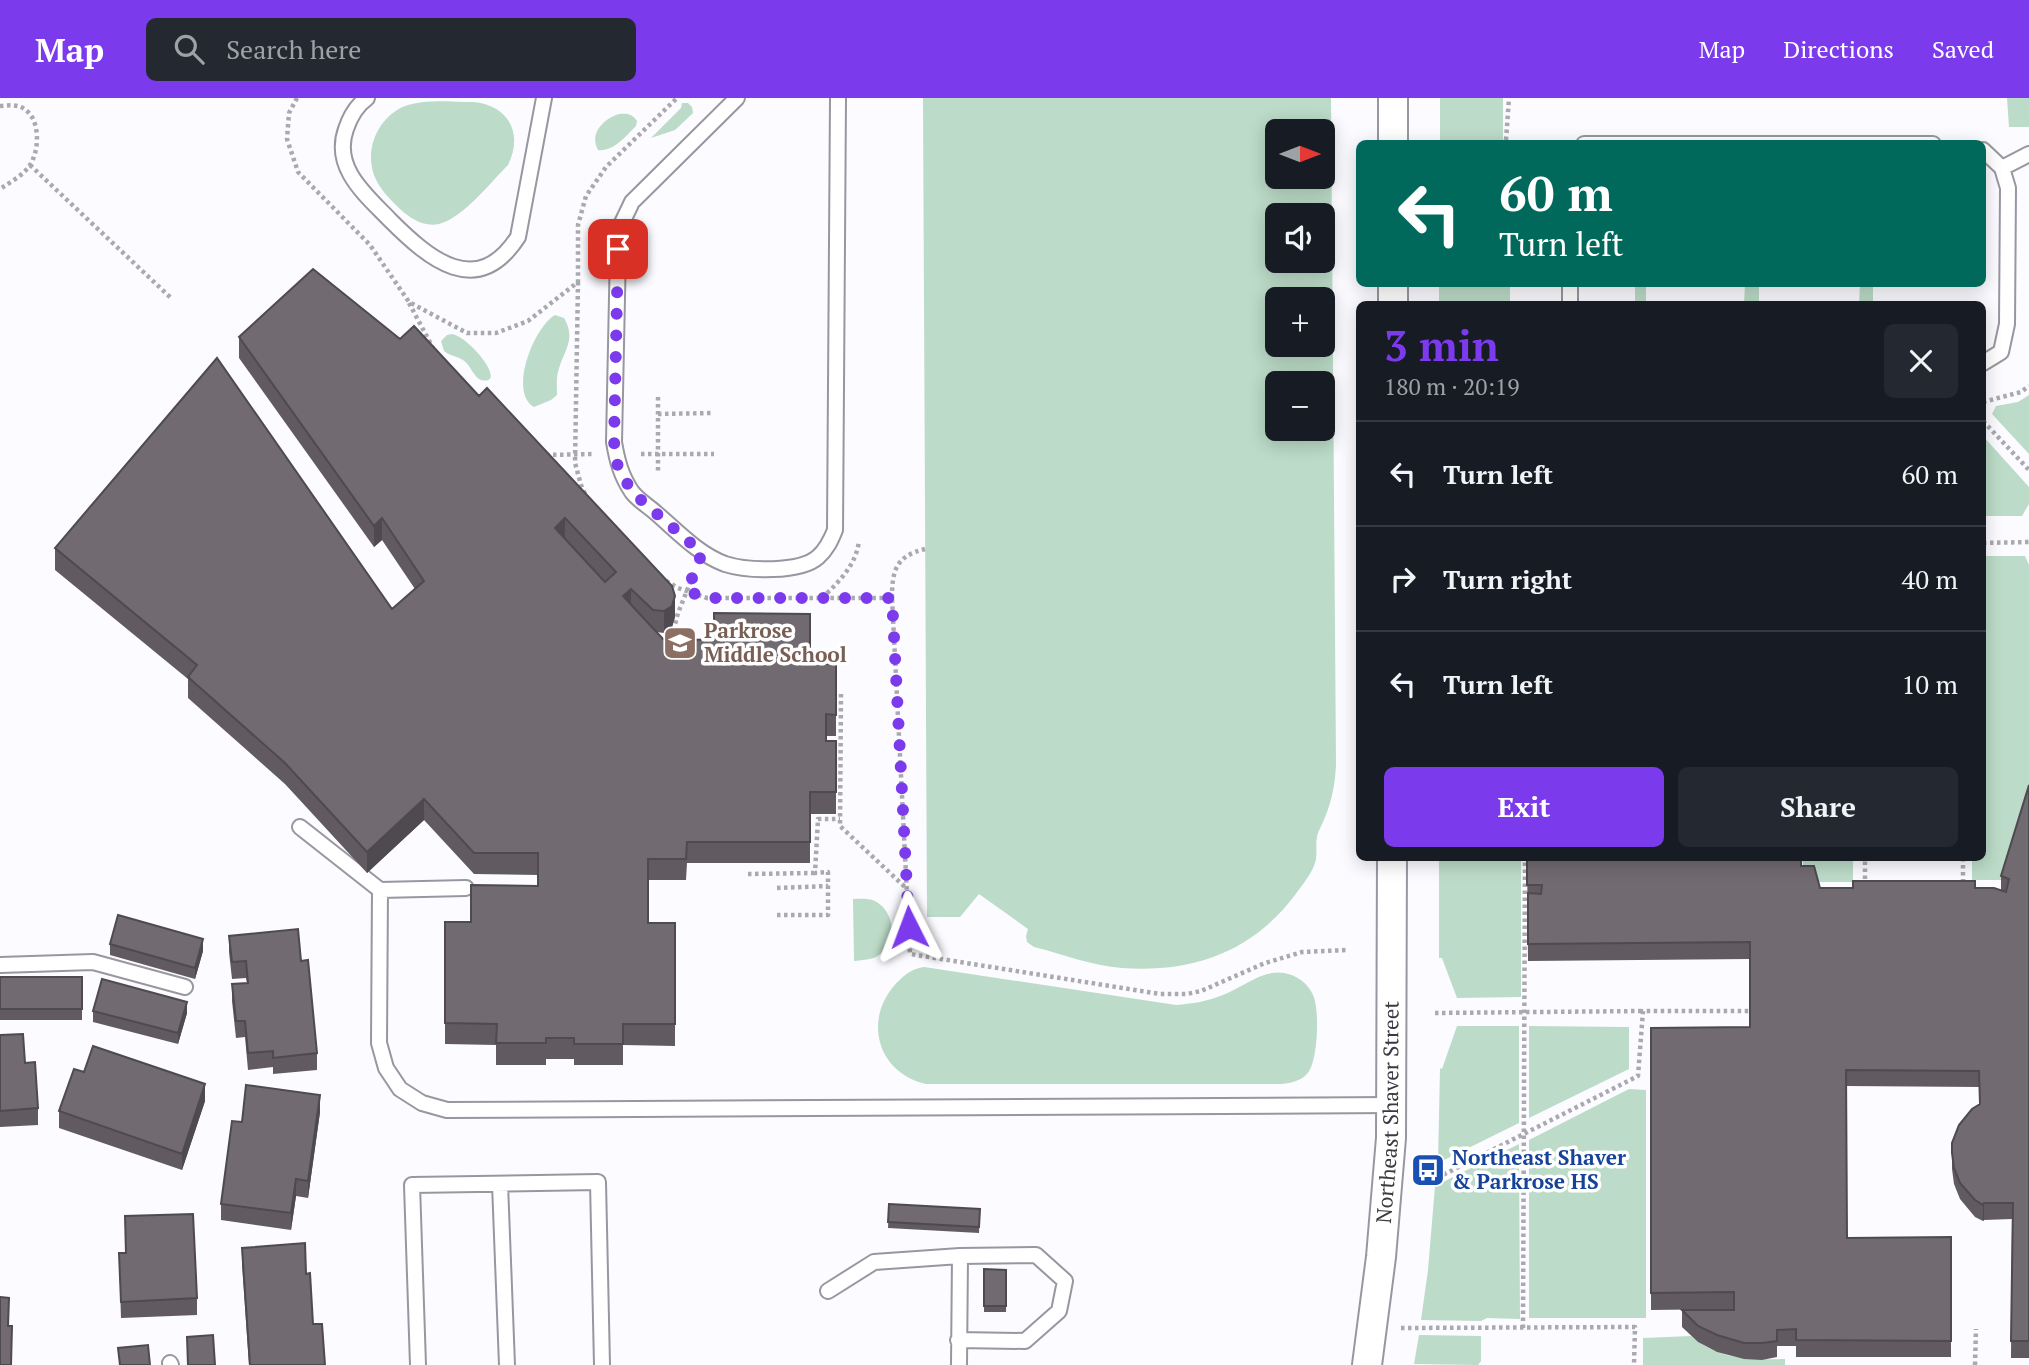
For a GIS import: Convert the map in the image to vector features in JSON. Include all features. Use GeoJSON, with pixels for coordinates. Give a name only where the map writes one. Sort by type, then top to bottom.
{"type":"FeatureCollection","features":[{"type":"Feature","properties":{"kind":"street"},"geometry":{"type":"LineString","coordinates":[[1393,98],[1393,140]]}},
{"type":"Feature","properties":{"kind":"street","name":"Northeast Shaver Street"},"geometry":{"type":"LineString","coordinates":[[1367,1365],[1388,1185],[1392,1105],[1392,861]]}},
{"type":"Feature","properties":{"kind":"lane"},"geometry":{"type":"LineString","coordinates":[[366,98],[349,117],[343,136],[343,155],[349,174],[360,190],[416,246],[443,263],[460,269],[478,269],[495,263],[508,252],[518,237],[544,98]]}},
{"type":"Feature","properties":{"kind":"lane"},"geometry":{"type":"LineString","coordinates":[[737,98],[632,202],[621,225],[618,249],[614,442],[618,468],[633,493],[702,553],[726,564],[753,568],[803,566],[818,558],[835,530],[838,98]]}},
{"type":"Feature","properties":{"kind":"lane"},"geometry":{"type":"LineString","coordinates":[[1986,153],[2002,168],[2008,188],[2007,324],[2001,352],[1986,361]]}},
{"type":"Feature","properties":{"kind":"lane"},"geometry":{"type":"LineString","coordinates":[[2002,168],[2029,154]]}},
{"type":"Feature","properties":{"kind":"lane"},"geometry":{"type":"LineString","coordinates":[[300,827],[380,890],[466,888]]}},
{"type":"Feature","properties":{"kind":"lane"},"geometry":{"type":"LineString","coordinates":[[380,890],[379,1043],[386,1068],[401,1089],[422,1103],[447,1110],[1392,1105]]}},
{"type":"Feature","properties":{"kind":"lane"},"geometry":{"type":"LineString","coordinates":[[0,965],[93,962],[185,987]]}},
{"type":"Feature","properties":{"kind":"lane"},"geometry":{"type":"LineString","coordinates":[[418,1365],[412,1185],[598,1182],[602,1365]]}},
{"type":"Feature","properties":{"kind":"lane"},"geometry":{"type":"LineString","coordinates":[[500,1184],[507,1365]]}},
{"type":"Feature","properties":{"kind":"lane"},"geometry":{"type":"LineString","coordinates":[[828,1291],[874,1262],[960,1256],[1035,1255],[1065,1282],[1059,1311],[1025,1341],[958,1340]]}},
{"type":"Feature","properties":{"kind":"lane"},"geometry":{"type":"LineString","coordinates":[[959,1365],[960,1256]]}},
{"type":"Feature","properties":{"kind":"path"},"geometry":{"type":"LineString","coordinates":[[14,106],[18,98]]}},
{"type":"Feature","properties":{"kind":"path"},"geometry":{"type":"LineString","coordinates":[[296,98],[289,113],[287,139],[298,172],[370,245]]}},
{"type":"Feature","properties":{"kind":"path"},"geometry":{"type":"LineString","coordinates":[[1506,140],[1509,98]]}},
{"type":"Feature","properties":{"kind":"path"},"geometry":{"type":"LineString","coordinates":[[0,106],[14,106],[28,111],[36,126],[37,142],[33,160],[21,176],[0,189]]}},
{"type":"Feature","properties":{"kind":"path"},"geometry":{"type":"LineString","coordinates":[[30,164],[171,298]]}},
{"type":"Feature","properties":{"kind":"path"},"geometry":{"type":"LineString","coordinates":[[578,282],[575,463],[581,485],[591,505]]}},
{"type":"Feature","properties":{"kind":"path"},"geometry":{"type":"LineString","coordinates":[[408,302],[434,350]]}},
{"type":"Feature","properties":{"kind":"path"},"geometry":{"type":"LineString","coordinates":[[1986,401],[2021,392],[2029,386]]}},
{"type":"Feature","properties":{"kind":"path"},"geometry":{"type":"LineString","coordinates":[[657,397],[657,472]]}},
{"type":"Feature","properties":{"kind":"path"},"geometry":{"type":"LineString","coordinates":[[657,414],[714,413]]}},
{"type":"Feature","properties":{"kind":"path"},"geometry":{"type":"LineString","coordinates":[[1986,424],[2029,470]]}},
{"type":"Feature","properties":{"kind":"path"},"geometry":{"type":"LineString","coordinates":[[657,454],[714,454]]}},
{"type":"Feature","properties":{"kind":"path"},"geometry":{"type":"LineString","coordinates":[[1986,543],[2029,542]]}},
{"type":"Feature","properties":{"kind":"path"},"geometry":{"type":"LineString","coordinates":[[925,550],[907,556],[896,567],[892,579],[911,954],[1160,994],[1187,995],[1265,963],[1302,952],[1348,950]]}},
{"type":"Feature","properties":{"kind":"path"},"geometry":{"type":"LineString","coordinates":[[669,650],[670,639],[702,553]]}},
{"type":"Feature","properties":{"kind":"path"},"geometry":{"type":"LineString","coordinates":[[657,576],[707,598],[892,598]]}},
{"type":"Feature","properties":{"kind":"path"},"geometry":{"type":"LineString","coordinates":[[841,694],[840,826],[907,888]]}},
{"type":"Feature","properties":{"kind":"path"},"geometry":{"type":"LineString","coordinates":[[815,873],[818,819],[840,819]]}},
{"type":"Feature","properties":{"kind":"path"},"geometry":{"type":"LineString","coordinates":[[1523,1328],[1525,861]]}},
{"type":"Feature","properties":{"kind":"path"},"geometry":{"type":"LineString","coordinates":[[1864,879],[1865,861]]}},
{"type":"Feature","properties":{"kind":"path"},"geometry":{"type":"LineString","coordinates":[[1963,861],[1963,880]]}},
{"type":"Feature","properties":{"kind":"path"},"geometry":{"type":"LineString","coordinates":[[748,874],[828,872],[828,915],[777,915]]}},
{"type":"Feature","properties":{"kind":"path"},"geometry":{"type":"LineString","coordinates":[[777,888],[828,886]]}},
{"type":"Feature","properties":{"kind":"path"},"geometry":{"type":"LineString","coordinates":[[1431,1181],[1639,1076],[1643,1011]]}},
{"type":"Feature","properties":{"kind":"path"},"geometry":{"type":"LineString","coordinates":[[1435,1013],[1749,1011]]}},
{"type":"Feature","properties":{"kind":"path"},"geometry":{"type":"LineString","coordinates":[[1372,1329],[1635,1327],[1634,1365]]}},
{"type":"Feature","properties":{"kind":"path"},"geometry":{"type":"LineString","coordinates":[[1975,1365],[1976,1329]]}},
{"type":"Feature","properties":{"kind":"green space"},"geometry":{"type":"Polygon","coordinates":[[[923,98],[1331,98],[1331,119],[1265,119],[1265,189],[1332,189],[1332,203],[1265,203],[1265,273],[1332,273],[1332,287],[1265,287],[1265,357],[1333,357],[1333,371],[1265,371],[1265,441],[1334,441],[1336,765],[1334,785],[1318,834],[1313,867],[1295,895],[1260,931],[1219,955],[1173,967],[1111,967],[1034,947],[1027,942],[1028,929],[979,894],[960,917],[927,917],[923,98]]]}},
{"type":"Feature","properties":{"kind":"green space"},"geometry":{"type":"Polygon","coordinates":[[[1440,98],[1503,98],[1503,140],[1440,140],[1440,98]]]}},
{"type":"Feature","properties":{"kind":"green space"},"geometry":{"type":"Polygon","coordinates":[[[2007,98],[2029,98],[2029,127],[2009,127],[2007,98]]]}},
{"type":"Feature","properties":{"kind":"green space"},"geometry":{"type":"Polygon","coordinates":[[[432,101],[473,102],[495,109],[510,123],[514,142],[508,165],[457,215],[439,224],[418,221],[400,209],[376,180],[371,154],[377,133],[389,116],[408,105],[432,101]]]}},
{"type":"Feature","properties":{"kind":"green space"},"geometry":{"type":"Polygon","coordinates":[[[682,103],[688,103],[693,113],[675,130],[651,138],[681,108],[682,103]]]}},
{"type":"Feature","properties":{"kind":"green space"},"geometry":{"type":"Polygon","coordinates":[[[619,114],[633,117],[637,121],[636,126],[614,146],[598,150],[596,133],[603,123],[619,114]]]}},
{"type":"Feature","properties":{"kind":"green space"},"geometry":{"type":"Polygon","coordinates":[[[1439,287],[1510,287],[1510,301],[1439,301],[1439,287]]]}},
{"type":"Feature","properties":{"kind":"green space"},"geometry":{"type":"Polygon","coordinates":[[[1635,287],[1646,287],[1646,301],[1635,301],[1635,287]]]}},
{"type":"Feature","properties":{"kind":"green space"},"geometry":{"type":"Polygon","coordinates":[[[1745,287],[1759,287],[1759,301],[1744,301],[1745,287]]]}},
{"type":"Feature","properties":{"kind":"green space"},"geometry":{"type":"Polygon","coordinates":[[[1860,287],[1873,287],[1873,301],[1859,301],[1860,287]]]}},
{"type":"Feature","properties":{"kind":"green space"},"geometry":{"type":"Polygon","coordinates":[[[555,315],[564,318],[569,333],[568,345],[557,375],[557,395],[534,407],[523,388],[527,360],[539,332],[555,315]]]}},
{"type":"Feature","properties":{"kind":"green space"},"geometry":{"type":"Polygon","coordinates":[[[452,334],[468,343],[484,360],[491,376],[489,380],[479,379],[465,362],[444,351],[441,341],[452,334]]]}},
{"type":"Feature","properties":{"kind":"green space"},"geometry":{"type":"Polygon","coordinates":[[[2029,395],[2029,454],[1992,414],[1996,406],[2018,402],[2029,395]]]}},
{"type":"Feature","properties":{"kind":"green space"},"geometry":{"type":"Polygon","coordinates":[[[1986,439],[2029,487],[2029,504],[2022,516],[1986,516],[1986,439]]]}},
{"type":"Feature","properties":{"kind":"green space"},"geometry":{"type":"Polygon","coordinates":[[[1986,556],[2025,556],[2029,565],[2029,792],[2003,880],[1972,880],[1972,861],[1986,861],[1986,556]]]}},
{"type":"Feature","properties":{"kind":"green space"},"geometry":{"type":"Polygon","coordinates":[[[1439,861],[1521,861],[1521,997],[1457,998],[1442,958],[1439,958],[1439,861]]]}},
{"type":"Feature","properties":{"kind":"green space"},"geometry":{"type":"Polygon","coordinates":[[[1803,861],[1853,861],[1853,882],[1803,879],[1803,861]]]}},
{"type":"Feature","properties":{"kind":"green space"},"geometry":{"type":"Polygon","coordinates":[[[853,899],[875,901],[882,906],[890,920],[892,929],[888,945],[874,958],[854,961],[853,899]]]}},
{"type":"Feature","properties":{"kind":"green space"},"geometry":{"type":"Polygon","coordinates":[[[924,967],[1176,1005],[1217,997],[1268,974],[1288,974],[1305,983],[1315,1002],[1317,1036],[1314,1059],[1307,1074],[1282,1084],[926,1084],[897,1070],[887,1059],[878,1031],[884,1001],[893,987],[907,974],[924,967]]]}},
{"type":"Feature","properties":{"kind":"green space"},"geometry":{"type":"Polygon","coordinates":[[[1457,1026],[1519,1026],[1519,1123],[1438,1163],[1440,1068],[1442,1069],[1457,1026]]]}},
{"type":"Feature","properties":{"kind":"green space"},"geometry":{"type":"Polygon","coordinates":[[[1529,1026],[1629,1027],[1629,1069],[1529,1118],[1529,1026]]]}},
{"type":"Feature","properties":{"kind":"green space"},"geometry":{"type":"Polygon","coordinates":[[[1629,1089],[1646,1090],[1646,1318],[1529,1318],[1529,1140],[1629,1089]]]}},
{"type":"Feature","properties":{"kind":"green space"},"geometry":{"type":"Polygon","coordinates":[[[1519,1144],[1520,1319],[1421,1320],[1435,1186],[1519,1144]]]}},
{"type":"Feature","properties":{"kind":"green space"},"geometry":{"type":"Polygon","coordinates":[[[1419,1335],[1481,1336],[1481,1361],[1478,1365],[1414,1364],[1419,1335]]]}},
{"type":"Feature","properties":{"kind":"green space"},"geometry":{"type":"Polygon","coordinates":[[[1691,1336],[1712,1350],[1724,1354],[1785,1359],[1785,1365],[1643,1365],[1643,1338],[1691,1336]]]}},
{"type":"Feature","properties":{"kind":"building"},"geometry":{"type":"Polygon","coordinates":[[[313,269],[400,339],[414,326],[479,396],[487,388],[672,586],[675,596],[672,606],[664,611],[653,610],[631,589],[623,596],[663,639],[714,640],[714,613],[810,614],[810,664],[836,664],[836,715],[826,714],[826,741],[836,741],[836,792],[810,792],[810,842],[687,842],[686,859],[648,859],[648,923],[675,923],[675,1024],[623,1024],[623,1044],[574,1044],[574,1038],[546,1038],[546,1043],[496,1043],[497,1024],[445,1023],[445,922],[471,922],[471,885],[538,886],[538,853],[474,853],[424,799],[367,852],[285,763],[188,677],[197,665],[55,548],[217,358],[392,609],[424,581],[382,518],[374,526],[239,337],[313,269]],[[565,518],[555,528],[605,582],[616,572],[565,518]]]}},
{"type":"Feature","properties":{"kind":"building"},"geometry":{"type":"Polygon","coordinates":[[[2029,785],[2029,1341],[2011,1341],[2013,1203],[1983,1205],[1960,1183],[1954,1168],[1952,1143],[1959,1125],[1972,1109],[1980,1104],[1979,1071],[1846,1070],[1847,1238],[1951,1237],[1951,1341],[1796,1340],[1796,1329],[1777,1330],[1777,1341],[1744,1343],[1698,1326],[1682,1310],[1734,1310],[1734,1292],[1651,1293],[1651,1028],[1750,1027],[1750,942],[1528,944],[1528,893],[1541,894],[1542,885],[1527,885],[1527,861],[1801,861],[1801,866],[1814,866],[1820,888],[1853,888],[1853,881],[1975,881],[1975,888],[1994,888],[2006,892],[2009,879],[2001,876],[2029,785]]]}},
{"type":"Feature","properties":{"kind":"building"},"geometry":{"type":"Polygon","coordinates":[[[118,915],[203,939],[195,968],[110,944],[118,915]]]}},
{"type":"Feature","properties":{"kind":"building"},"geometry":{"type":"Polygon","coordinates":[[[298,929],[301,961],[308,960],[317,1053],[273,1058],[273,1051],[248,1053],[245,1021],[236,1021],[232,984],[248,983],[246,961],[232,962],[229,936],[298,929]]]}},
{"type":"Feature","properties":{"kind":"building"},"geometry":{"type":"Polygon","coordinates":[[[0,977],[82,977],[82,1009],[0,1009],[0,977]]]}},
{"type":"Feature","properties":{"kind":"building"},"geometry":{"type":"Polygon","coordinates":[[[102,979],[187,1002],[178,1033],[93,1011],[102,979]]]}},
{"type":"Feature","properties":{"kind":"building"},"geometry":{"type":"Polygon","coordinates":[[[23,1034],[25,1063],[35,1062],[38,1108],[0,1111],[0,1035],[23,1034]]]}},
{"type":"Feature","properties":{"kind":"building"},"geometry":{"type":"Polygon","coordinates":[[[93,1046],[205,1084],[182,1154],[59,1111],[74,1069],[84,1072],[93,1046]]]}},
{"type":"Feature","properties":{"kind":"building"},"geometry":{"type":"Polygon","coordinates":[[[246,1085],[320,1095],[308,1181],[296,1179],[291,1213],[221,1204],[232,1121],[242,1122],[246,1085]]]}},
{"type":"Feature","properties":{"kind":"building"},"geometry":{"type":"Polygon","coordinates":[[[889,1204],[980,1209],[979,1227],[888,1222],[889,1204]]]}},
{"type":"Feature","properties":{"kind":"building"},"geometry":{"type":"Polygon","coordinates":[[[193,1214],[197,1298],[121,1302],[119,1253],[126,1253],[125,1216],[193,1214]]]}},
{"type":"Feature","properties":{"kind":"building"},"geometry":{"type":"Polygon","coordinates":[[[305,1243],[313,1324],[322,1324],[325,1365],[250,1365],[242,1248],[305,1243]]]}},
{"type":"Feature","properties":{"kind":"building"},"geometry":{"type":"Polygon","coordinates":[[[984,1269],[1006,1270],[1006,1306],[984,1306],[984,1269]]]}},
{"type":"Feature","properties":{"kind":"building"},"geometry":{"type":"Polygon","coordinates":[[[0,1297],[9,1298],[8,1326],[12,1326],[11,1365],[0,1365],[0,1297]]]}},
{"type":"Feature","properties":{"kind":"building"},"geometry":{"type":"Polygon","coordinates":[[[213,1335],[215,1365],[188,1365],[187,1337],[213,1335]]]}},
{"type":"Feature","properties":{"kind":"building"},"geometry":{"type":"Polygon","coordinates":[[[148,1345],[150,1365],[120,1365],[118,1348],[148,1345]]]}},
{"type":"Feature","properties":{"kind":"place","name":"Parkrose Middle School"},"geometry":{"type":"Point","coordinates":[680,643]}},
{"type":"Feature","properties":{"kind":"place","name":"Northeast Shaver & Parkrose HS"},"geometry":{"type":"Point","coordinates":[1428,1170]}},
{"type":"Feature","properties":{"kind":"route"},"geometry":{"type":"LineString","coordinates":[[618,249],[614,442],[618,468],[633,493],[702,553],[687,591],[707,598],[892,598],[909,927]]}}]}
